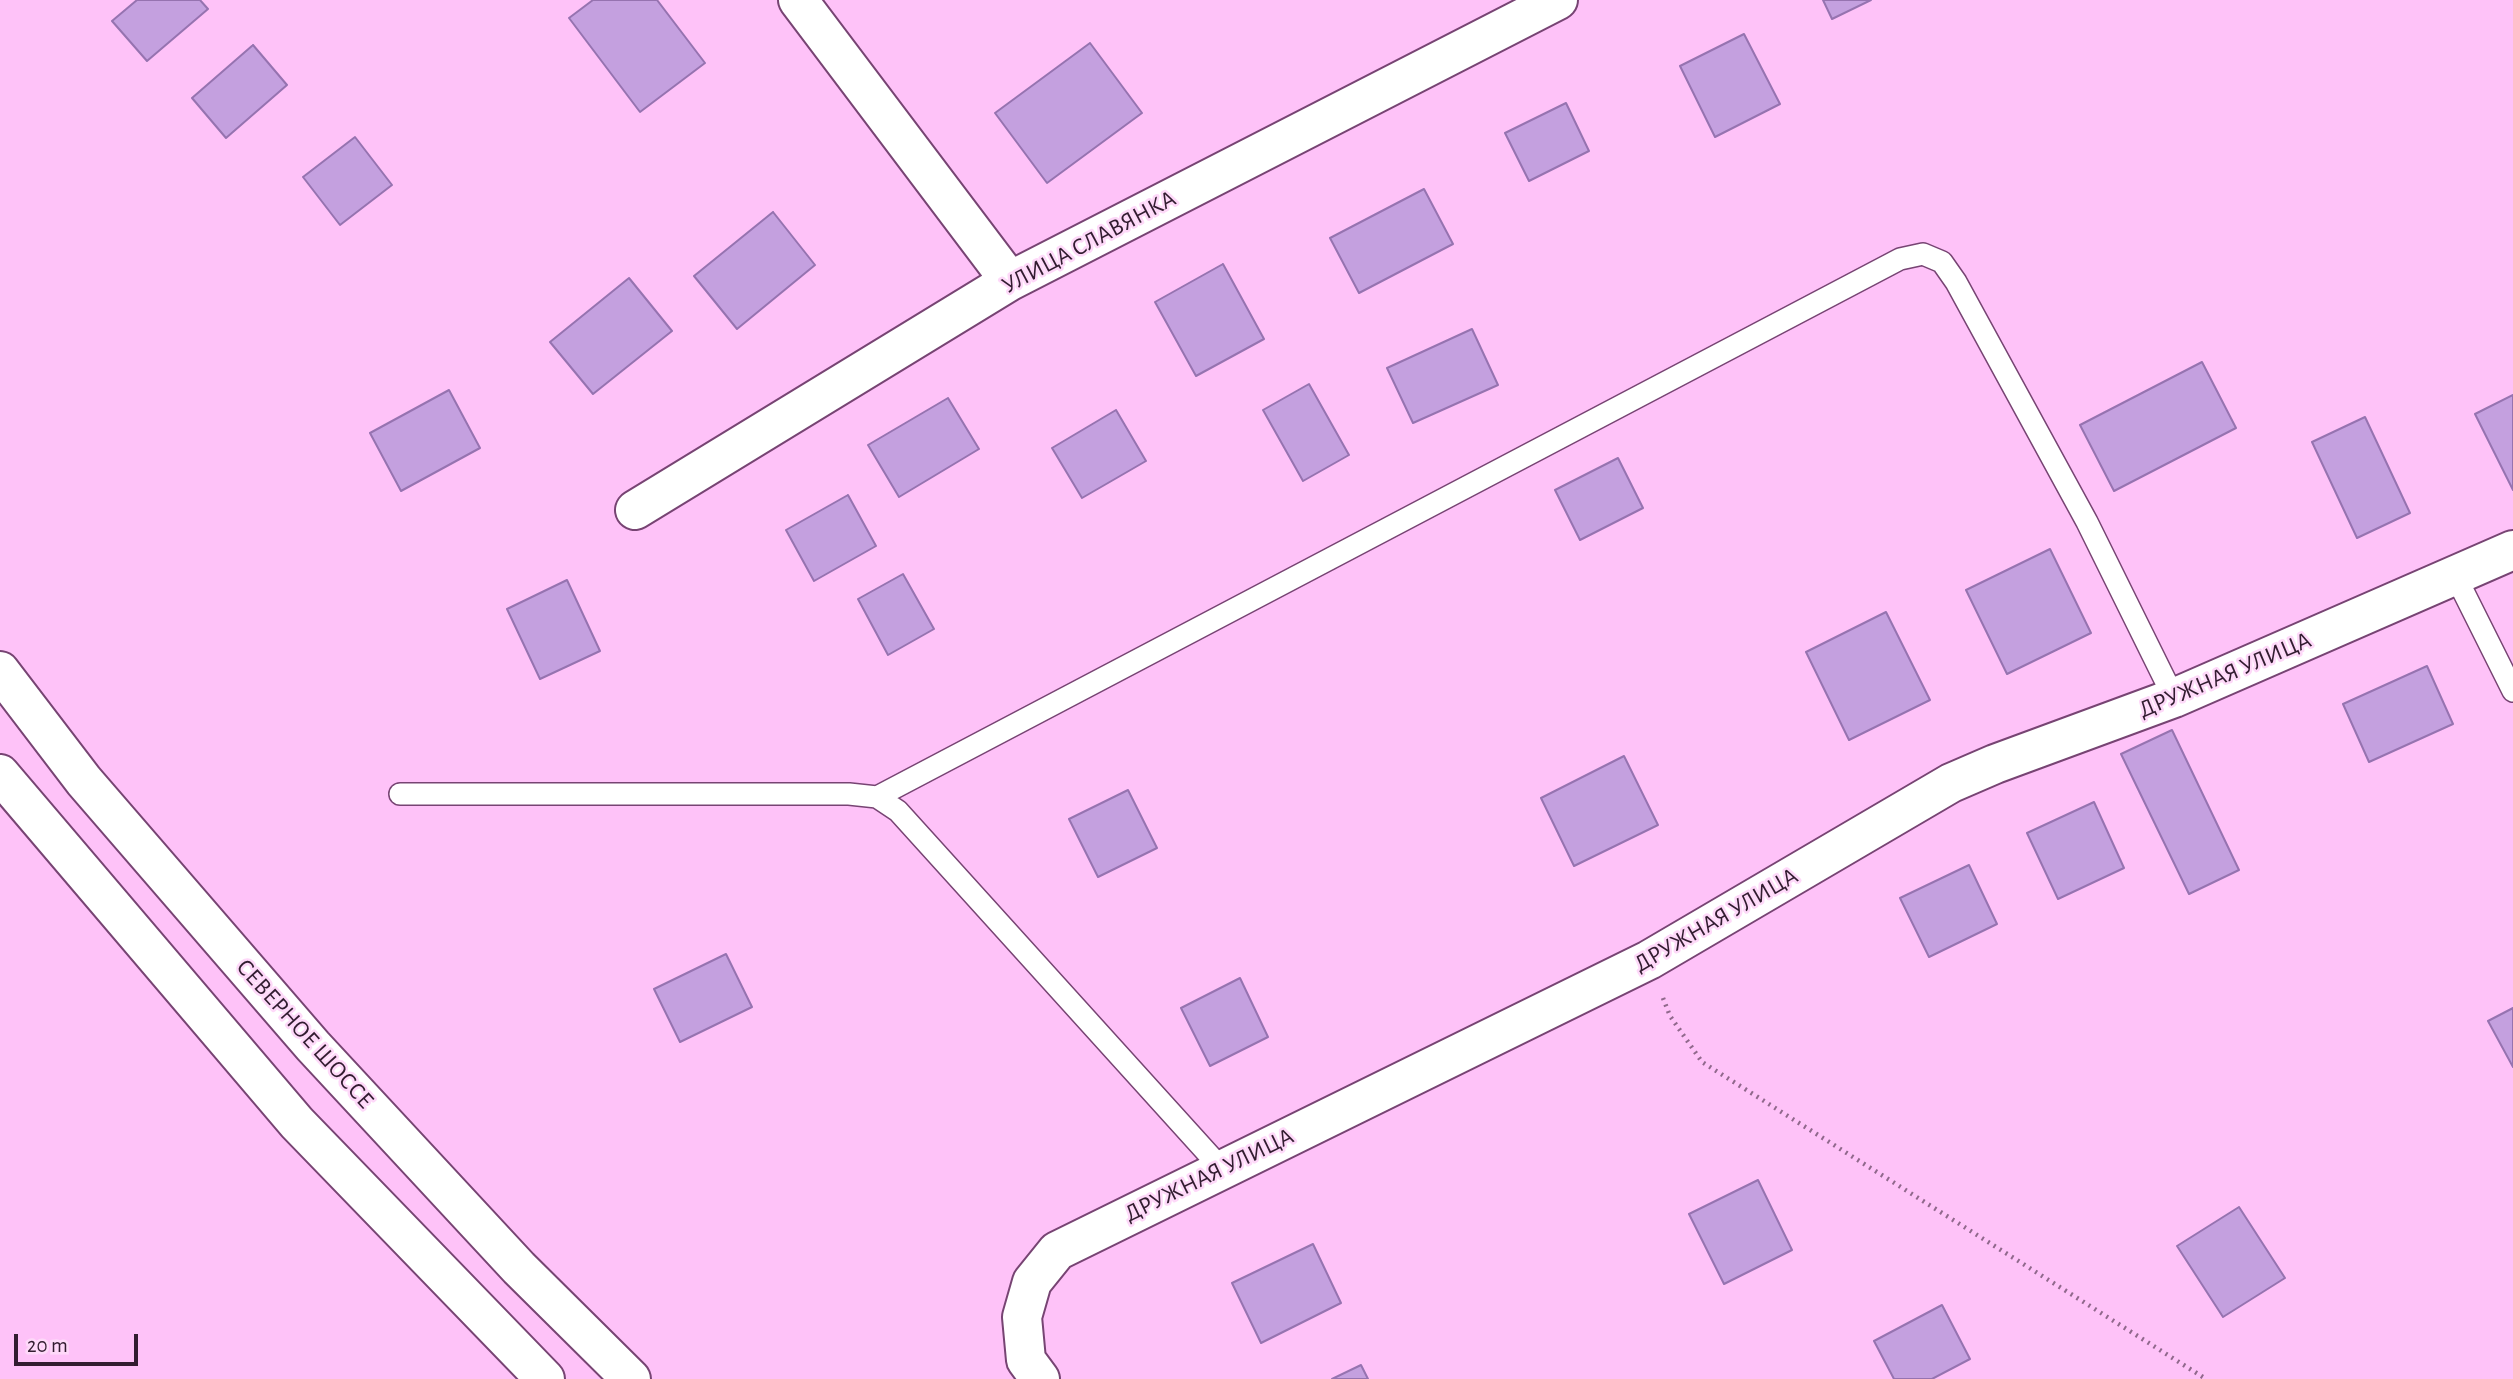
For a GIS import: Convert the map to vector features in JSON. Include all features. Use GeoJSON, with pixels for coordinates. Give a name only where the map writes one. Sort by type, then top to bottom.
{"type":"FeatureCollection","features":[{"type":"Feature","properties":{"kind":"street"},"geometry":{"type":"LineString","coordinates":[[798,0],[1010,281]]}},
{"type":"Feature","properties":{"kind":"street","name":"УЛИЦА СЛАВЯНКА"},"geometry":{"type":"LineString","coordinates":[[635,510],[1010,281],[1558,0]]}},
{"type":"Feature","properties":{"kind":"street","name":"ДРУЖНАЯ УЛИЦА"},"geometry":{"type":"LineString","coordinates":[[1040,1379],[1026,1360],[1022,1317],[1032,1282],[1057,1251],[1221,1168],[1649,960],[1951,783],[2174,698],[2513,550]]}},
{"type":"Feature","properties":{"kind":"street","name":"СЕВЕРНОЕ ШОССЕ"},"geometry":{"type":"LineString","coordinates":[[0,671],[84,781],[313,1046],[519,1268],[631,1379]]}},
{"type":"Feature","properties":{"kind":"street"},"geometry":{"type":"LineString","coordinates":[[0,774],[297,1123],[545,1379]]}},
{"type":"Feature","properties":{"kind":"lane"},"geometry":{"type":"LineString","coordinates":[[877,797],[1900,259],[1923,254],[1942,262],[1956,282],[2087,522],[2174,698]]}},
{"type":"Feature","properties":{"kind":"lane"},"geometry":{"type":"LineString","coordinates":[[2456,577],[2513,691]]}},
{"type":"Feature","properties":{"kind":"lane"},"geometry":{"type":"LineString","coordinates":[[400,794],[849,794],[877,797],[898,811],[1221,1168]]}},
{"type":"Feature","properties":{"kind":"path"},"geometry":{"type":"LineString","coordinates":[[1649,960],[1670,1016],[1702,1062],[2206,1379]]}},
{"type":"Feature","properties":{"kind":"building"},"geometry":{"type":"Polygon","coordinates":[[[137,0],[200,0],[208,9],[147,61],[112,21],[137,0]]]}},
{"type":"Feature","properties":{"kind":"building"},"geometry":{"type":"Polygon","coordinates":[[[593,0],[657,0],[705,63],[640,112],[569,18],[593,0]]]}},
{"type":"Feature","properties":{"kind":"building"},"geometry":{"type":"Polygon","coordinates":[[[1823,0],[1871,0],[1832,19],[1823,0]]]}},
{"type":"Feature","properties":{"kind":"building"},"geometry":{"type":"Polygon","coordinates":[[[1744,34],[1780,104],[1715,137],[1680,66],[1744,34]]]}},
{"type":"Feature","properties":{"kind":"building"},"geometry":{"type":"Polygon","coordinates":[[[1090,43],[1142,113],[1047,183],[995,113],[1090,43]]]}},
{"type":"Feature","properties":{"kind":"building"},"geometry":{"type":"Polygon","coordinates":[[[253,45],[287,85],[226,138],[192,98],[253,45]]]}},
{"type":"Feature","properties":{"kind":"building"},"geometry":{"type":"Polygon","coordinates":[[[1566,103],[1589,151],[1529,181],[1505,133],[1566,103]]]}},
{"type":"Feature","properties":{"kind":"building"},"geometry":{"type":"Polygon","coordinates":[[[355,137],[392,185],[340,225],[303,177],[355,137]]]}},
{"type":"Feature","properties":{"kind":"building"},"geometry":{"type":"Polygon","coordinates":[[[1424,189],[1453,244],[1359,293],[1330,238],[1424,189]]]}},
{"type":"Feature","properties":{"kind":"building"},"geometry":{"type":"Polygon","coordinates":[[[773,212],[815,265],[737,329],[694,276],[773,212]]]}},
{"type":"Feature","properties":{"kind":"building"},"geometry":{"type":"Polygon","coordinates":[[[1223,264],[1264,339],[1196,376],[1155,302],[1223,264]]]}},
{"type":"Feature","properties":{"kind":"building"},"geometry":{"type":"Polygon","coordinates":[[[629,278],[672,331],[593,394],[550,342],[629,278]]]}},
{"type":"Feature","properties":{"kind":"building"},"geometry":{"type":"Polygon","coordinates":[[[1472,329],[1498,385],[1413,423],[1387,368],[1472,329]]]}},
{"type":"Feature","properties":{"kind":"building"},"geometry":{"type":"Polygon","coordinates":[[[2202,362],[2236,428],[2114,491],[2080,425],[2202,362]]]}},
{"type":"Feature","properties":{"kind":"building"},"geometry":{"type":"Polygon","coordinates":[[[1309,384],[1349,455],[1303,481],[1263,410],[1309,384]]]}},
{"type":"Feature","properties":{"kind":"building"},"geometry":{"type":"Polygon","coordinates":[[[449,390],[480,448],[401,491],[370,433],[449,390]]]}},
{"type":"Feature","properties":{"kind":"building"},"geometry":{"type":"Polygon","coordinates":[[[2513,395],[2513,490],[2475,414],[2513,395]]]}},
{"type":"Feature","properties":{"kind":"building"},"geometry":{"type":"Polygon","coordinates":[[[948,398],[979,449],[899,497],[868,445],[948,398]]]}},
{"type":"Feature","properties":{"kind":"building"},"geometry":{"type":"Polygon","coordinates":[[[1116,410],[1146,461],[1082,498],[1052,448],[1116,410]]]}},
{"type":"Feature","properties":{"kind":"building"},"geometry":{"type":"Polygon","coordinates":[[[2365,417],[2410,513],[2357,538],[2312,442],[2365,417]]]}},
{"type":"Feature","properties":{"kind":"building"},"geometry":{"type":"Polygon","coordinates":[[[1618,458],[1643,508],[1580,540],[1555,490],[1618,458]]]}},
{"type":"Feature","properties":{"kind":"building"},"geometry":{"type":"Polygon","coordinates":[[[848,495],[876,546],[814,581],[786,530],[848,495]]]}},
{"type":"Feature","properties":{"kind":"building"},"geometry":{"type":"Polygon","coordinates":[[[2050,549],[2091,633],[2007,674],[1966,590],[2050,549]]]}},
{"type":"Feature","properties":{"kind":"building"},"geometry":{"type":"Polygon","coordinates":[[[903,574],[934,629],[888,655],[858,599],[903,574]]]}},
{"type":"Feature","properties":{"kind":"building"},"geometry":{"type":"Polygon","coordinates":[[[567,580],[600,651],[540,679],[507,609],[567,580]]]}},
{"type":"Feature","properties":{"kind":"building"},"geometry":{"type":"Polygon","coordinates":[[[1886,612],[1930,700],[1849,740],[1806,652],[1886,612]]]}},
{"type":"Feature","properties":{"kind":"building"},"geometry":{"type":"Polygon","coordinates":[[[2427,666],[2453,724],[2369,762],[2343,704],[2427,666]]]}},
{"type":"Feature","properties":{"kind":"building"},"geometry":{"type":"Polygon","coordinates":[[[2172,730],[2239,870],[2189,894],[2121,754],[2172,730]]]}},
{"type":"Feature","properties":{"kind":"building"},"geometry":{"type":"Polygon","coordinates":[[[1624,756],[1658,825],[1574,866],[1541,798],[1624,756]]]}},
{"type":"Feature","properties":{"kind":"building"},"geometry":{"type":"Polygon","coordinates":[[[1128,790],[1157,848],[1098,877],[1069,819],[1128,790]]]}},
{"type":"Feature","properties":{"kind":"building"},"geometry":{"type":"Polygon","coordinates":[[[2094,802],[2124,868],[2058,899],[2027,833],[2094,802]]]}},
{"type":"Feature","properties":{"kind":"building"},"geometry":{"type":"Polygon","coordinates":[[[1969,865],[1997,924],[1929,957],[1900,898],[1969,865]]]}},
{"type":"Feature","properties":{"kind":"building"},"geometry":{"type":"Polygon","coordinates":[[[726,954],[752,1007],[680,1042],[654,989],[726,954]]]}},
{"type":"Feature","properties":{"kind":"building"},"geometry":{"type":"Polygon","coordinates":[[[1240,978],[1268,1037],[1210,1066],[1181,1008],[1240,978]]]}},
{"type":"Feature","properties":{"kind":"building"},"geometry":{"type":"Polygon","coordinates":[[[2513,1008],[2513,1067],[2488,1021],[2513,1008]]]}},
{"type":"Feature","properties":{"kind":"building"},"geometry":{"type":"Polygon","coordinates":[[[1758,1180],[1792,1250],[1724,1284],[1689,1214],[1758,1180]]]}},
{"type":"Feature","properties":{"kind":"building"},"geometry":{"type":"Polygon","coordinates":[[[2239,1207],[2285,1278],[2223,1317],[2177,1246],[2239,1207]]]}},
{"type":"Feature","properties":{"kind":"building"},"geometry":{"type":"Polygon","coordinates":[[[1313,1244],[1341,1303],[1261,1343],[1232,1283],[1313,1244]]]}},
{"type":"Feature","properties":{"kind":"building"},"geometry":{"type":"Polygon","coordinates":[[[1942,1305],[1970,1359],[1932,1379],[1894,1379],[1874,1341],[1942,1305]]]}},
{"type":"Feature","properties":{"kind":"building"},"geometry":{"type":"Polygon","coordinates":[[[1361,1365],[1368,1379],[1332,1379],[1361,1365]]]}}]}
